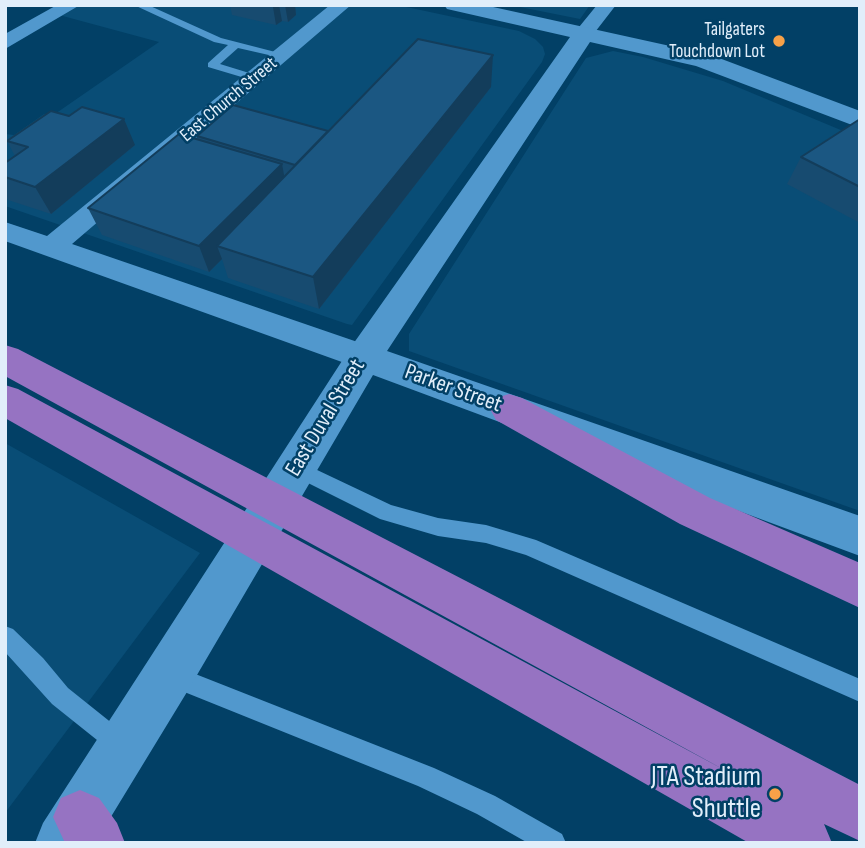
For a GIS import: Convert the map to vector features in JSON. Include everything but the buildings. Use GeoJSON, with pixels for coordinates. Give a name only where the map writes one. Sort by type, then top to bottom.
{"type":"FeatureCollection","features":[{"type":"Feature","properties":{"kind":"highway"},"geometry":{"type":"LineString","coordinates":[[5,359],[150,458],[804,843]]}},
{"type":"Feature","properties":{"kind":"highway"},"geometry":{"type":"LineString","coordinates":[[5,400],[150,458],[860,814]]}},
{"type":"Feature","properties":{"kind":"highway"},"geometry":{"type":"LineString","coordinates":[[509,409],[685,506],[860,586]]}},
{"type":"Feature","properties":{"kind":"street"},"geometry":{"type":"LineString","coordinates":[[5,43],[71,5]]}},
{"type":"Feature","properties":{"kind":"street","name":"East Church Street"},"geometry":{"type":"LineString","coordinates":[[50,248],[342,5]]}},
{"type":"Feature","properties":{"kind":"street"},"geometry":{"type":"LineString","coordinates":[[454,5],[703,60],[860,120]]}},
{"type":"Feature","properties":{"kind":"street","name":"East Duval Street"},"geometry":{"type":"LineString","coordinates":[[80,834],[125,748],[364,357],[585,32],[607,5]]}},
{"type":"Feature","properties":{"kind":"street","name":"Parker Street"},"geometry":{"type":"LineString","coordinates":[[5,231],[860,536]]}},
{"type":"Feature","properties":{"kind":"lane"},"geometry":{"type":"LineString","coordinates":[[139,5],[218,40],[282,55]]}},
{"type":"Feature","properties":{"kind":"lane"},"geometry":{"type":"LineString","coordinates":[[160,15],[173,5]]}},
{"type":"Feature","properties":{"kind":"lane"},"geometry":{"type":"LineString","coordinates":[[236,44],[212,65],[255,78]]}},
{"type":"Feature","properties":{"kind":"lane"},"geometry":{"type":"LineString","coordinates":[[296,468],[387,513],[438,527],[486,534],[529,547],[860,691]]}},
{"type":"Feature","properties":{"kind":"lane"},"geometry":{"type":"LineString","coordinates":[[5,637],[35,666],[60,696],[125,748]]}},
{"type":"Feature","properties":{"kind":"lane"},"geometry":{"type":"LineString","coordinates":[[170,675],[425,777],[486,805],[553,843]]}},
{"type":"Feature","properties":{"kind":"shaded area"},"geometry":{"type":"Polygon","coordinates":[[[60,5],[397,5],[519,31],[535,39],[543,47],[545,54],[542,62],[352,325],[5,206],[5,134],[14,135],[44,114],[52,116],[159,42],[48,12],[60,5]]]}},
{"type":"Feature","properties":{"kind":"shaded area"},"geometry":{"type":"Polygon","coordinates":[[[510,5],[590,5],[580,19],[510,5]]]}},
{"type":"Feature","properties":{"kind":"shaded area"},"geometry":{"type":"Polygon","coordinates":[[[613,51],[643,57],[723,81],[860,138],[860,511],[409,351],[409,334],[586,58],[613,51]]]}},
{"type":"Feature","properties":{"kind":"shaded area"},"geometry":{"type":"Polygon","coordinates":[[[5,443],[200,553],[5,813],[5,443]]]}},
{"type":"Feature","properties":{"kind":"place","name":"Tailgaters Touchdown Lot"},"geometry":{"type":"Point","coordinates":[779,41]}},
{"type":"Feature","properties":{"kind":"place","name":"JTA Stadium Shuttle"},"geometry":{"type":"Point","coordinates":[775,794]}}]}
